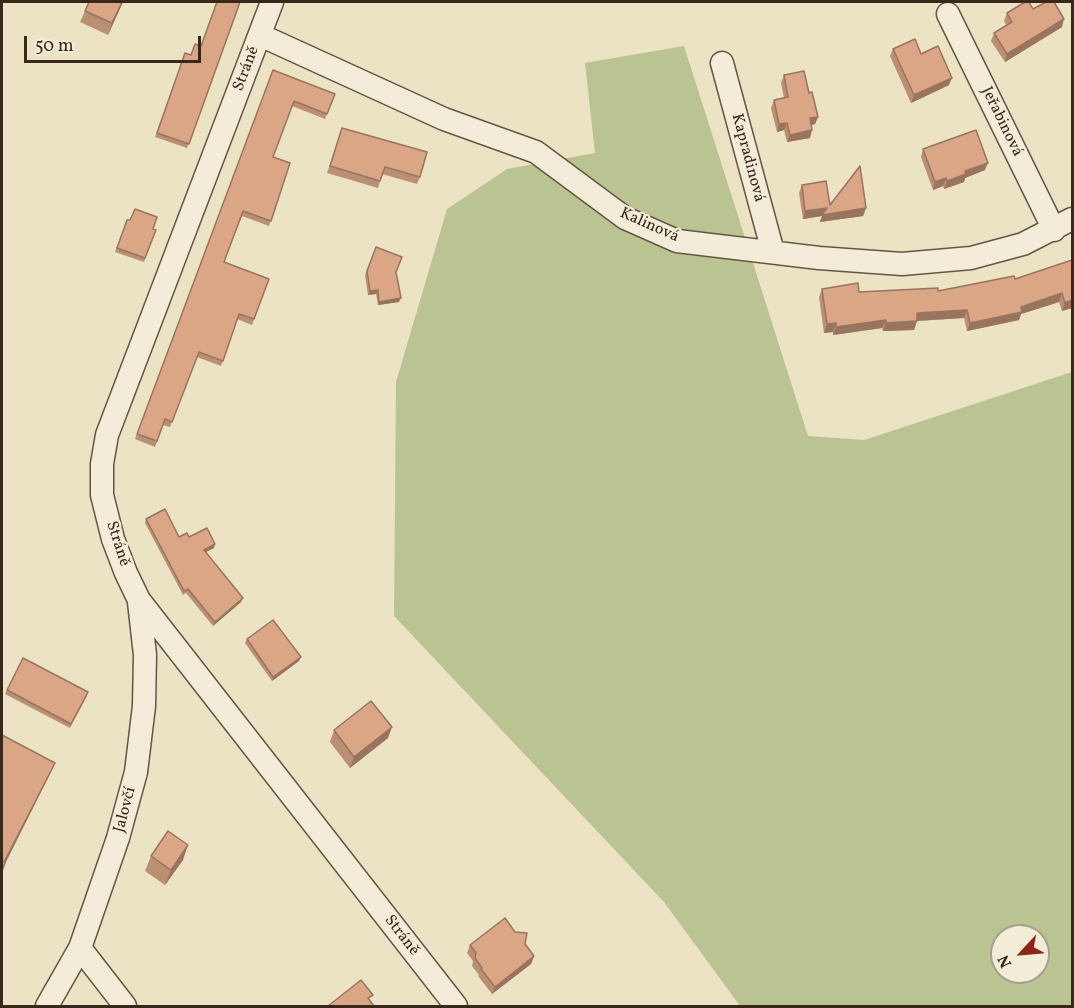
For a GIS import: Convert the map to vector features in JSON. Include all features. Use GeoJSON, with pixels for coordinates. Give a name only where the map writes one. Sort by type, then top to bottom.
{"type":"FeatureCollection","features":[{"type":"Feature","properties":{"kind":"street","name":"Stráně"},"geometry":{"type":"LineString","coordinates":[[272,2],[107,435],[102,464],[102,495],[113,539],[139,600],[456,1006]]}},
{"type":"Feature","properties":{"kind":"street","name":"Jeřabinová"},"geometry":{"type":"LineString","coordinates":[[948,14],[1063,224]]}},
{"type":"Feature","properties":{"kind":"street","name":"Kalinová"},"geometry":{"type":"LineString","coordinates":[[260,35],[444,119],[536,152],[625,218],[677,241],[819,258],[902,264],[971,258],[1023,244],[1063,224]]}},
{"type":"Feature","properties":{"kind":"street","name":"Kapradinová"},"geometry":{"type":"LineString","coordinates":[[722,63],[773,252]]}},
{"type":"Feature","properties":{"kind":"street","name":"Jalovčí"},"geometry":{"type":"LineString","coordinates":[[47,1006],[80,948],[118,838],[136,772],[144,706],[145,654],[139,600]]}},
{"type":"Feature","properties":{"kind":"street"},"geometry":{"type":"LineString","coordinates":[[80,948],[125,1006]]}},
{"type":"Feature","properties":{"kind":"green space"},"geometry":{"type":"Polygon","coordinates":[[[684,46],[808,436],[864,440],[1072,372],[1072,1006],[740,1006],[664,902],[394,616],[396,382],[447,209],[507,169],[595,153],[585,63],[684,46]]]}},
{"type":"Feature","properties":{"kind":"building"},"geometry":{"type":"Polygon","coordinates":[[[89,2],[122,2],[112,23],[85,11],[89,2]]]}},
{"type":"Feature","properties":{"kind":"building"},"geometry":{"type":"Polygon","coordinates":[[[217,2],[240,2],[189,144],[157,133],[185,53],[191,55],[195,44],[201,46],[217,2]]]}},
{"type":"Feature","properties":{"kind":"building"},"geometry":{"type":"Polygon","coordinates":[[[1029,2],[1033,9],[1046,2],[1054,2],[1064,19],[1007,54],[994,33],[1012,22],[1007,13],[1029,2]]]}},
{"type":"Feature","properties":{"kind":"building"},"geometry":{"type":"Polygon","coordinates":[[[915,39],[921,54],[938,46],[952,78],[914,95],[893,49],[915,39]]]}},
{"type":"Feature","properties":{"kind":"building"},"geometry":{"type":"Polygon","coordinates":[[[273,70],[335,94],[327,114],[294,101],[273,157],[290,163],[271,221],[243,211],[224,262],[269,279],[254,319],[239,314],[223,361],[199,352],[172,422],[165,419],[157,441],[137,434],[273,70]]]}},
{"type":"Feature","properties":{"kind":"building"},"geometry":{"type":"Polygon","coordinates":[[[804,71],[818,117],[810,118],[812,130],[790,135],[787,123],[779,124],[774,100],[788,97],[784,75],[804,71]]]}},
{"type":"Feature","properties":{"kind":"building"},"geometry":{"type":"Polygon","coordinates":[[[342,128],[427,152],[420,177],[385,167],[380,181],[330,166],[342,128]]]}},
{"type":"Feature","properties":{"kind":"building"},"geometry":{"type":"Polygon","coordinates":[[[976,130],[988,163],[965,171],[966,174],[947,181],[946,178],[935,182],[923,149],[976,130]]]}},
{"type":"Feature","properties":{"kind":"building"},"geometry":{"type":"Polygon","coordinates":[[[860,166],[866,208],[822,215],[827,208],[805,211],[802,185],[826,181],[830,205],[860,166]]]}},
{"type":"Feature","properties":{"kind":"building"},"geometry":{"type":"Polygon","coordinates":[[[135,209],[157,217],[153,229],[156,230],[145,258],[117,248],[127,220],[130,220],[135,209]]]}},
{"type":"Feature","properties":{"kind":"building"},"geometry":{"type":"Polygon","coordinates":[[[376,247],[402,257],[396,272],[401,298],[379,302],[378,290],[370,291],[367,271],[376,247]]]}},
{"type":"Feature","properties":{"kind":"building"},"geometry":{"type":"Polygon","coordinates":[[[1072,260],[1072,300],[1065,303],[1062,293],[1021,307],[1022,312],[970,323],[967,310],[917,313],[917,321],[886,323],[886,320],[836,327],[836,323],[827,324],[822,289],[858,283],[859,292],[938,288],[938,291],[1014,276],[1015,279],[1072,260]]]}},
{"type":"Feature","properties":{"kind":"building"},"geometry":{"type":"Polygon","coordinates":[[[165,509],[179,537],[187,533],[189,537],[207,528],[215,544],[204,550],[243,598],[215,622],[188,589],[184,591],[146,519],[165,509]]]}},
{"type":"Feature","properties":{"kind":"building"},"geometry":{"type":"Polygon","coordinates":[[[273,620],[301,657],[273,677],[247,639],[273,620]]]}},
{"type":"Feature","properties":{"kind":"building"},"geometry":{"type":"Polygon","coordinates":[[[23,658],[88,692],[71,724],[7,690],[23,658]]]}},
{"type":"Feature","properties":{"kind":"building"},"geometry":{"type":"Polygon","coordinates":[[[371,701],[392,727],[354,757],[334,730],[371,701]]]}},
{"type":"Feature","properties":{"kind":"building"},"geometry":{"type":"Polygon","coordinates":[[[2,735],[55,763],[4,862],[2,871],[2,735]]]}},
{"type":"Feature","properties":{"kind":"building"},"geometry":{"type":"Polygon","coordinates":[[[168,831],[188,845],[171,870],[151,856],[168,831]]]}},
{"type":"Feature","properties":{"kind":"building"},"geometry":{"type":"Polygon","coordinates":[[[505,918],[515,932],[527,933],[525,944],[534,956],[495,987],[481,969],[475,958],[476,953],[470,945],[505,918]]]}},
{"type":"Feature","properties":{"kind":"building"},"geometry":{"type":"Polygon","coordinates":[[[361,980],[373,995],[368,998],[374,1006],[328,1006],[361,980]]]}}]}
